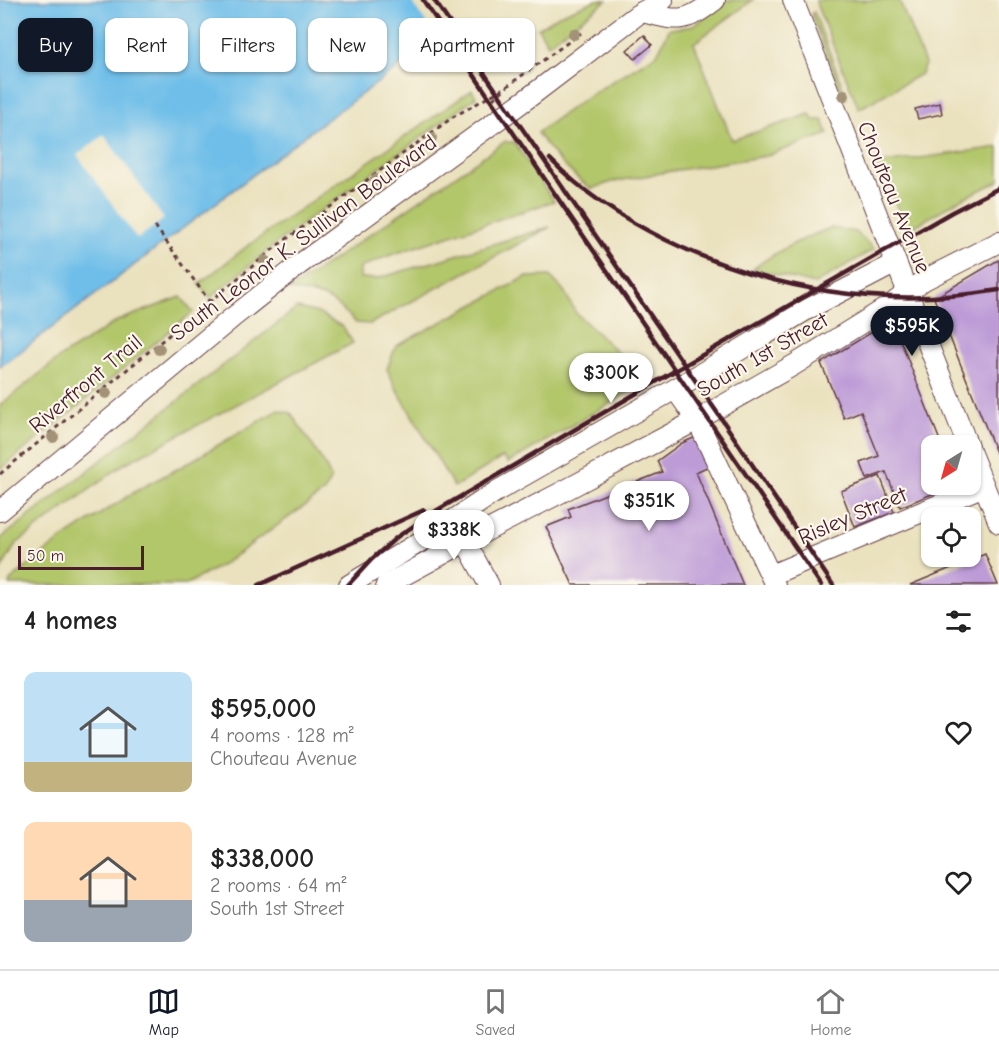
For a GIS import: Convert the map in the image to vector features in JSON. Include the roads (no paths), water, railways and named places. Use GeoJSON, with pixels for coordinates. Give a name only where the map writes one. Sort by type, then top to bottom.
{"type":"FeatureCollection","features":[{"type":"Feature","properties":{"kind":"street","name":"South Leonor K. Sullivan Boulevard"},"geometry":{"type":"LineString","coordinates":[[0,511],[283,277],[642,12],[663,0]]}},
{"type":"Feature","properties":{"kind":"street"},"geometry":{"type":"LineString","coordinates":[[642,12],[666,18],[685,19],[694,16],[716,0]]}},
{"type":"Feature","properties":{"kind":"street","name":"Chouteau Avenue"},"geometry":{"type":"LineString","coordinates":[[792,0],[964,435]]}},
{"type":"Feature","properties":{"kind":"street","name":"South 1st Street"},"geometry":{"type":"LineString","coordinates":[[386,585],[697,420],[794,365],[889,306],[929,277],[999,242]]}},
{"type":"Feature","properties":{"kind":"street","name":"South 1st Street"},"geometry":{"type":"LineString","coordinates":[[349,585],[497,491],[675,389],[808,309],[896,263]]}},
{"type":"Feature","properties":{"kind":"street"},"geometry":{"type":"LineString","coordinates":[[675,389],[697,420],[773,580]]}},
{"type":"Feature","properties":{"kind":"street"},"geometry":{"type":"LineString","coordinates":[[981,478],[999,523]]}},
{"type":"Feature","properties":{"kind":"street","name":"Risley Street"},"geometry":{"type":"LineString","coordinates":[[773,580],[984,486]]}},
{"type":"Feature","properties":{"kind":"street"},"geometry":{"type":"LineString","coordinates":[[454,518],[489,585]]}},
{"type":"Feature","properties":{"kind":"water"},"geometry":{"type":"Polygon","coordinates":[[[0,0],[450,0],[442,18],[399,18],[399,67],[395,70],[0,367],[0,0]]]}},
{"type":"Feature","properties":{"kind":"railway"},"geometry":{"type":"LineString","coordinates":[[423,0],[821,585]]}},
{"type":"Feature","properties":{"kind":"railway"},"geometry":{"type":"LineString","coordinates":[[434,0],[833,585]]}},
{"type":"Feature","properties":{"kind":"railway"},"geometry":{"type":"LineString","coordinates":[[550,159],[590,194],[634,223],[705,258],[746,272],[828,291],[871,296],[956,295],[999,290]]}},
{"type":"Feature","properties":{"kind":"railway"},"geometry":{"type":"LineString","coordinates":[[348,585],[397,537],[436,511],[671,373],[952,212],[999,188]]}},
{"type":"Feature","properties":{"kind":"railway"},"geometry":{"type":"LineString","coordinates":[[259,585],[424,510]]}}]}
